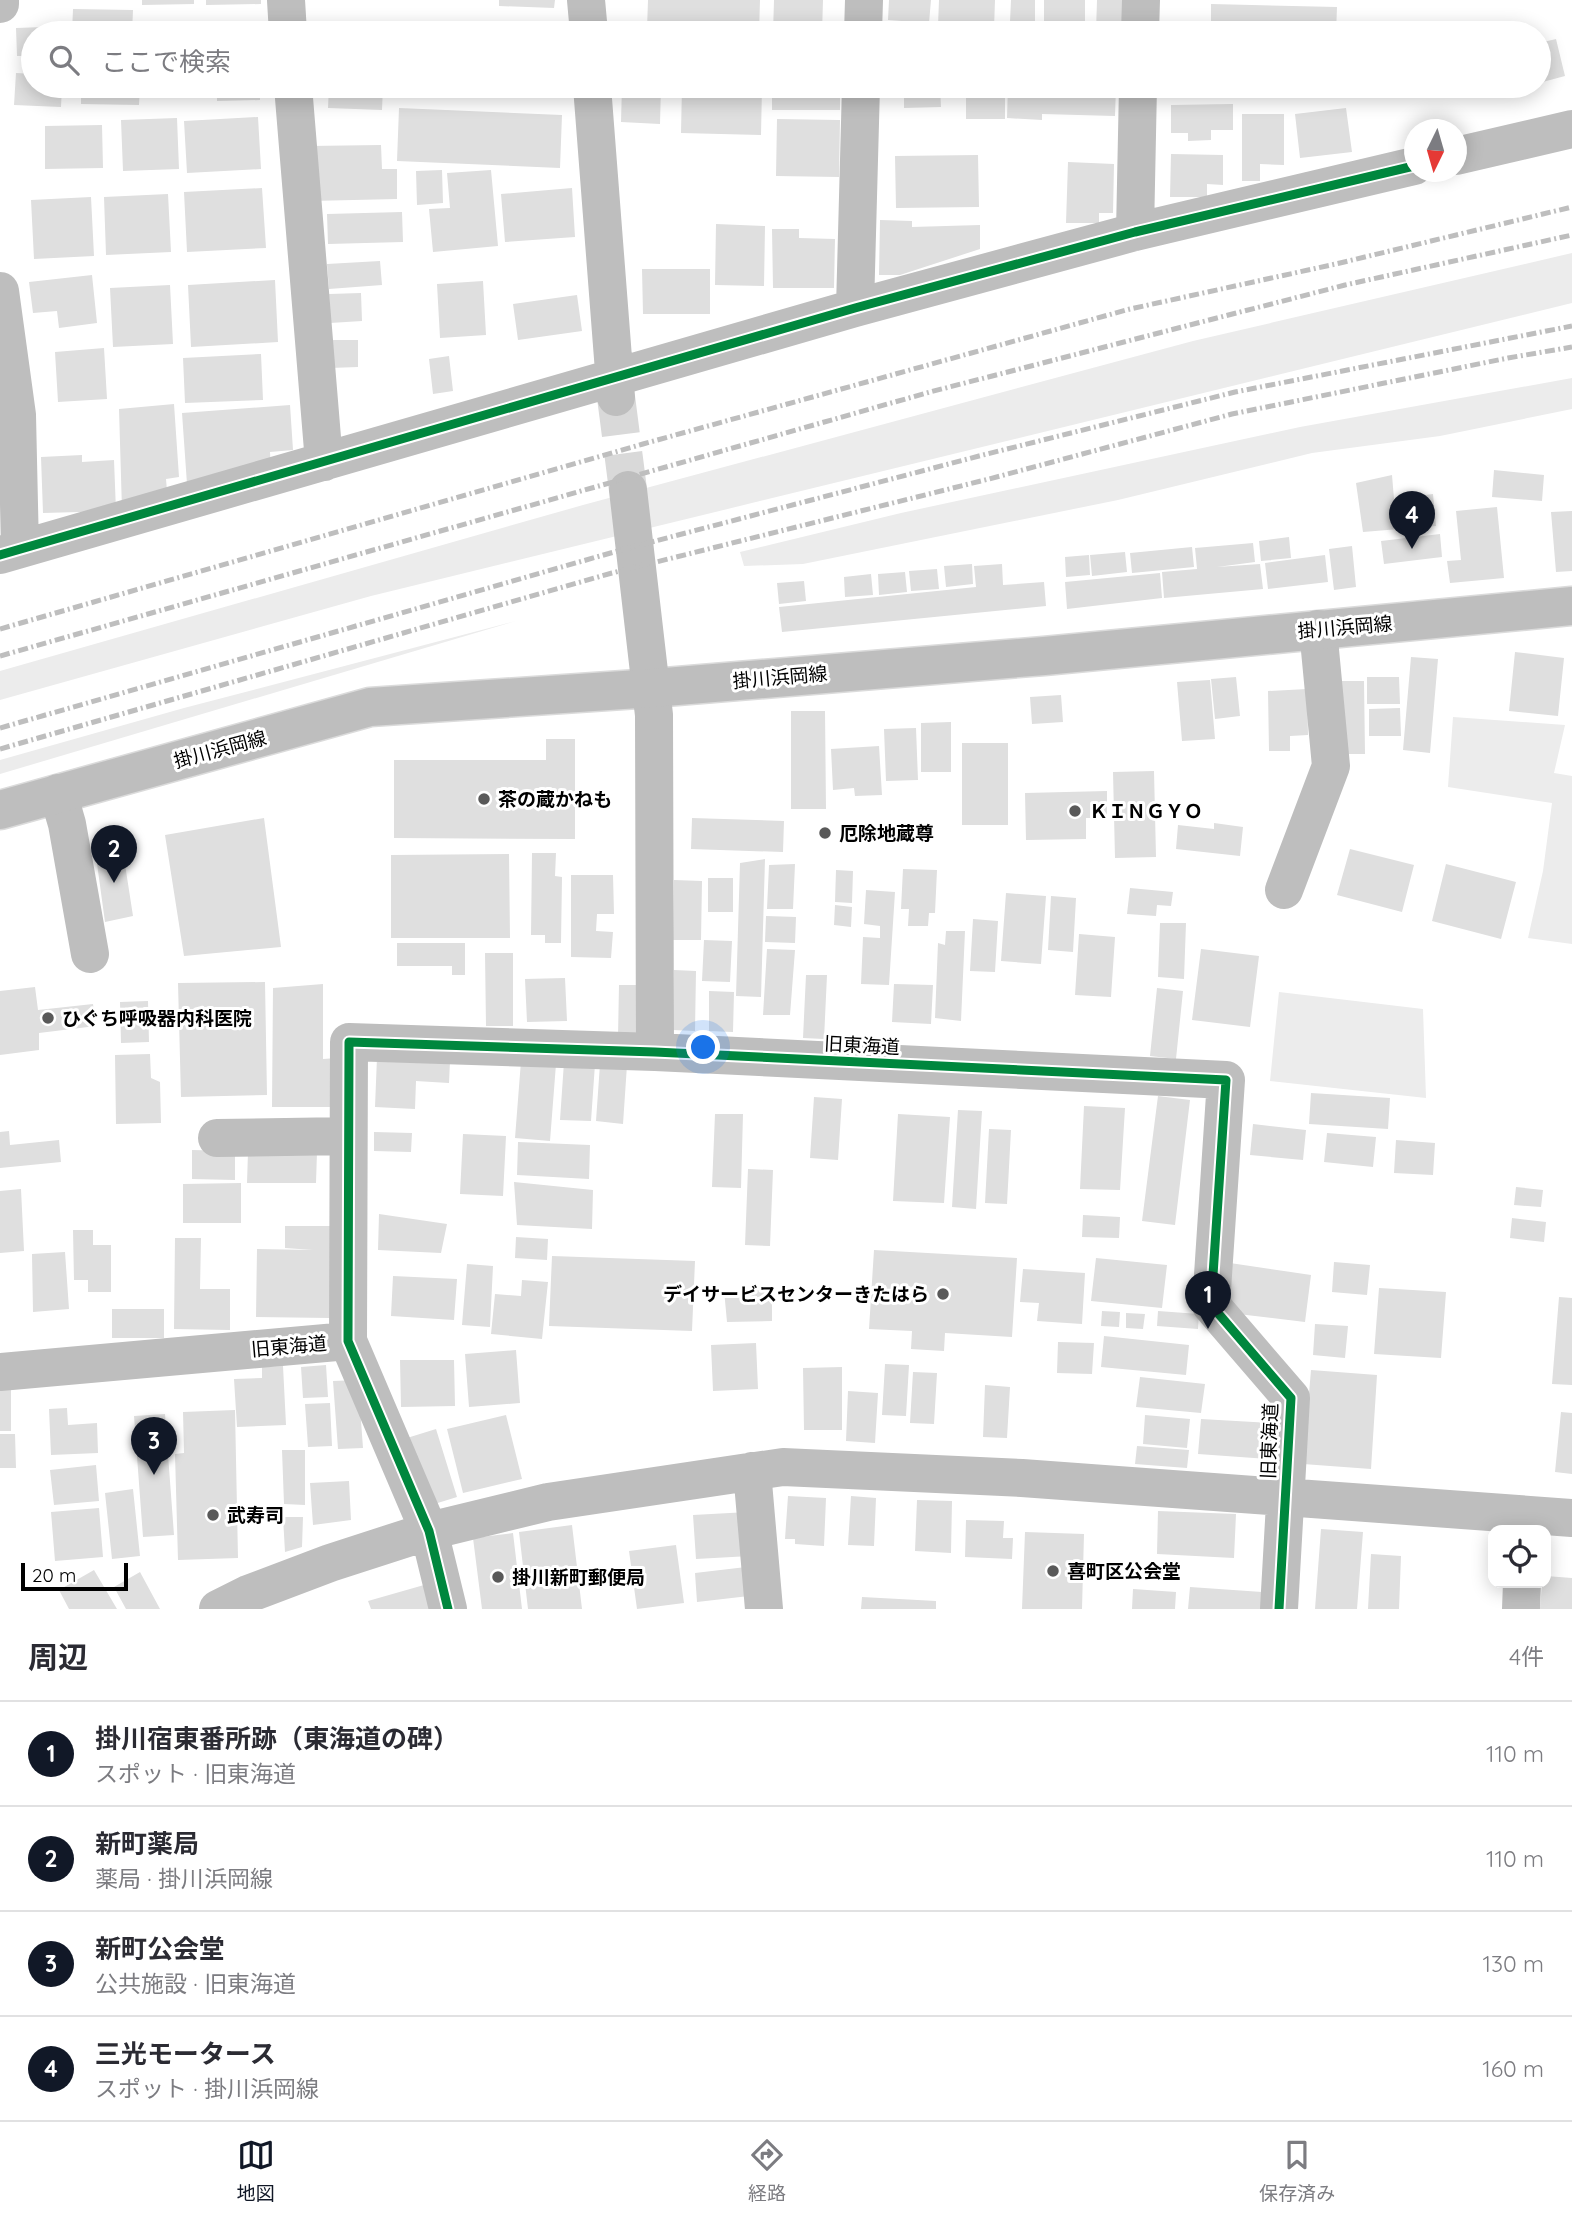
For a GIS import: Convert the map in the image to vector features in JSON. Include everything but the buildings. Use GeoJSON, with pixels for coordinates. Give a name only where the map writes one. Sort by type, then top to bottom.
{"type":"FeatureCollection","features":[{"type":"Feature","properties":{"kind":"street"},"geometry":{"type":"LineString","coordinates":[[286,0],[288,21]]}},
{"type":"Feature","properties":{"kind":"street"},"geometry":{"type":"LineString","coordinates":[[586,0],[588,21]]}},
{"type":"Feature","properties":{"kind":"street"},"geometry":{"type":"LineString","coordinates":[[863,21],[864,0]]}},
{"type":"Feature","properties":{"kind":"street"},"geometry":{"type":"LineString","coordinates":[[1140,0],[1140,21]]}},
{"type":"Feature","properties":{"kind":"street"},"geometry":{"type":"LineString","coordinates":[[294,98],[324,463]]}},
{"type":"Feature","properties":{"kind":"street"},"geometry":{"type":"LineString","coordinates":[[593,98],[615,387]]}},
{"type":"Feature","properties":{"kind":"street"},"geometry":{"type":"LineString","coordinates":[[855,308],[861,98]]}},
{"type":"Feature","properties":{"kind":"street"},"geometry":{"type":"LineString","coordinates":[[1135,232],[1138,98]]}},
{"type":"Feature","properties":{"kind":"street"},"geometry":{"type":"LineString","coordinates":[[1467,154],[1572,129]]}},
{"type":"Feature","properties":{"kind":"street"},"geometry":{"type":"LineString","coordinates":[[0,291],[18,415],[10,552],[324,463],[615,387],[855,308],[1135,232],[1404,169]]}},
{"type":"Feature","properties":{"kind":"street"},"geometry":{"type":"LineString","coordinates":[[628,490],[653,688],[655,1052]]}},
{"type":"Feature","properties":{"kind":"street","name":"掛川浜岡線"},"geometry":{"type":"LineString","coordinates":[[0,810],[370,707],[653,688],[1044,656],[1572,606]]}},
{"type":"Feature","properties":{"kind":"street"},"geometry":{"type":"LineString","coordinates":[[1284,890],[1331,766],[1318,629]]}},
{"type":"Feature","properties":{"kind":"street"},"geometry":{"type":"LineString","coordinates":[[58,793],[67,824],[90,954]]}},
{"type":"Feature","properties":{"kind":"street","name":"旧東海道"},"geometry":{"type":"LineString","coordinates":[[0,1372],[348,1341],[349,1042],[655,1052],[1226,1080],[1211,1305],[1291,1398],[1284,1496],[1525,1522],[1572,1518]]}},
{"type":"Feature","properties":{"kind":"street"},"geometry":{"type":"LineString","coordinates":[[217,1138],[348,1136]]}},
{"type":"Feature","properties":{"kind":"street"},"geometry":{"type":"LineString","coordinates":[[348,1341],[429,1531],[448,1609]]}},
{"type":"Feature","properties":{"kind":"street"},"geometry":{"type":"LineString","coordinates":[[218,1609],[248,1594],[330,1563],[429,1531],[548,1502],[783,1467],[948,1474],[1284,1496],[1279,1609]]}},
{"type":"Feature","properties":{"kind":"street"},"geometry":{"type":"LineString","coordinates":[[752,1471],[764,1609]]}},
{"type":"Feature","properties":{"kind":"street"},"geometry":{"type":"LineString","coordinates":[[1521,1609],[1522,1588]]}},
{"type":"Feature","properties":{"kind":"shaded area"},"geometry":{"type":"Polygon","coordinates":[[[1572,253],[1572,303],[371,596],[0,700],[0,671],[583,505],[1193,341],[1572,253]]]}},
{"type":"Feature","properties":{"kind":"shaded area"},"geometry":{"type":"Polygon","coordinates":[[[1572,378],[1572,409],[1440,436],[1312,453],[1118,500],[803,564],[744,566],[740,552],[901,513],[1300,427],[1572,378]]]}},
{"type":"Feature","properties":{"kind":"shaded area"},"geometry":{"type":"Polygon","coordinates":[[[516,621],[0,774],[0,760],[184,708],[516,621]]]}},
{"type":"Feature","properties":{"kind":"shaded area"},"geometry":{"type":"Polygon","coordinates":[[[1453,717],[1565,725],[1554,773],[1572,776],[1572,944],[1528,938],[1543,871],[1552,803],[1448,787],[1453,717]]]}},
{"type":"Feature","properties":{"kind":"shaded area"},"geometry":{"type":"Polygon","coordinates":[[[1279,992],[1423,1009],[1426,1098],[1270,1081],[1279,992]]]}},
{"type":"Feature","properties":{"kind":"tunnel"},"geometry":{"type":"LineString","coordinates":[[616,397],[628,490]]}},
{"type":"Feature","properties":{"kind":"railway"},"geometry":{"type":"LineString","coordinates":[[0,629],[643,444],[1130,309],[1340,263],[1572,207]]}},
{"type":"Feature","properties":{"kind":"railway"},"geometry":{"type":"LineString","coordinates":[[0,656],[930,392],[1345,285],[1572,235]]}},
{"type":"Feature","properties":{"kind":"railway"},"geometry":{"type":"LineString","coordinates":[[0,728],[621,550],[979,456],[1235,392],[1572,326]]}},
{"type":"Feature","properties":{"kind":"railway"},"geometry":{"type":"LineString","coordinates":[[0,749],[612,573],[989,479],[1232,414],[1572,347]]}},
{"type":"Feature","properties":{"kind":"cycle path"},"geometry":{"type":"LineString","coordinates":[[0,555],[855,308],[1135,232],[1404,168]]}},
{"type":"Feature","properties":{"kind":"cycle path"},"geometry":{"type":"LineString","coordinates":[[448,1609],[429,1531],[348,1341],[349,1042],[655,1052],[1226,1080],[1211,1305],[1291,1398],[1279,1609]]}},
{"type":"Feature","properties":{"kind":"place","name":"三光モータース"},"geometry":{"type":"Point","coordinates":[1412,549]}},
{"type":"Feature","properties":{"kind":"place","name":"茶の蔵かねも"},"geometry":{"type":"Point","coordinates":[484,799]}},
{"type":"Feature","properties":{"kind":"place","name":"ＫＩＮＧＹＯ"},"geometry":{"type":"Point","coordinates":[1075,811]}},
{"type":"Feature","properties":{"kind":"place","name":"厄除地蔵尊"},"geometry":{"type":"Point","coordinates":[825,833]}},
{"type":"Feature","properties":{"kind":"place","name":"新町薬局"},"geometry":{"type":"Point","coordinates":[114,883]}},
{"type":"Feature","properties":{"kind":"place","name":"ひぐち呼吸器内科医院"},"geometry":{"type":"Point","coordinates":[48,1018]}},
{"type":"Feature","properties":{"kind":"place","name":"デイサービスセンターきたはら"},"geometry":{"type":"Point","coordinates":[943,1294]}},
{"type":"Feature","properties":{"kind":"place","name":"掛川宿東番所跡（東海道の碑）"},"geometry":{"type":"Point","coordinates":[1208,1329]}},
{"type":"Feature","properties":{"kind":"place","name":"新町公会堂"},"geometry":{"type":"Point","coordinates":[154,1475]}},
{"type":"Feature","properties":{"kind":"place","name":"武寿司"},"geometry":{"type":"Point","coordinates":[213,1515]}},
{"type":"Feature","properties":{"kind":"place","name":"喜町区公会堂"},"geometry":{"type":"Point","coordinates":[1053,1571]}},
{"type":"Feature","properties":{"kind":"place","name":"掛川新町郵便局"},"geometry":{"type":"Point","coordinates":[498,1577]}}]}
